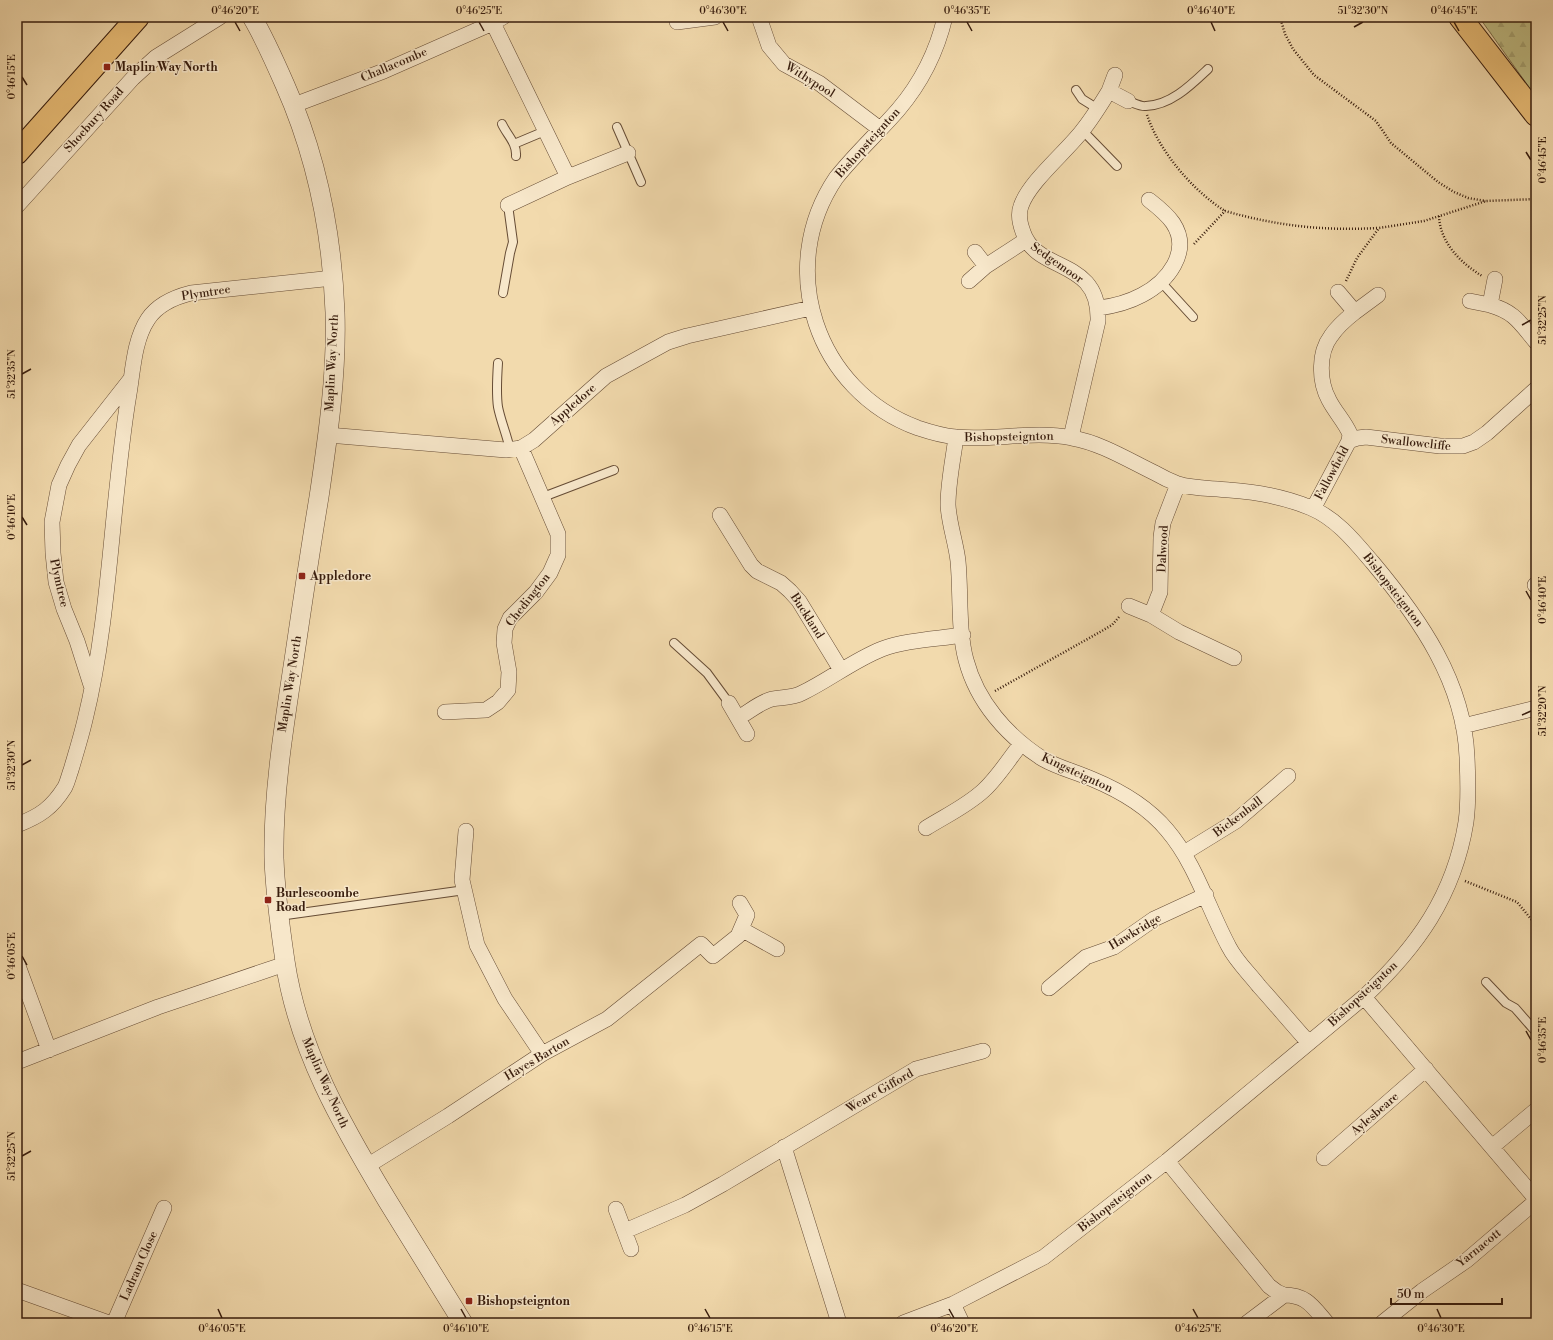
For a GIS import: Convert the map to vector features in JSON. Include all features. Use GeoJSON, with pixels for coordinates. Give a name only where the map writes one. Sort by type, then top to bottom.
{"type":"FeatureCollection","features":[{"type":"Feature","properties":{"kind":"main road"},"geometry":{"type":"LineString","coordinates":[[17,153],[138,17]]}},
{"type":"Feature","properties":{"kind":"main road"},"geometry":{"type":"LineString","coordinates":[[1460,17],[1536,114]]}},
{"type":"Feature","properties":{"kind":"street","name":"Shoebury Road"},"geometry":{"type":"LineString","coordinates":[[17,206],[138,72],[156,57],[220,17]]}},
{"type":"Feature","properties":{"kind":"street","name":"Maplin Way North"},"geometry":{"type":"LineString","coordinates":[[252,17],[268,45],[294,105],[304,133],[317,179],[327,224],[335,314],[334,361],[328,435],[281,745],[275,814],[274,858],[285,964],[300,1025],[314,1063],[345,1129],[463,1323]]}},
{"type":"Feature","properties":{"kind":"street"},"geometry":{"type":"LineString","coordinates":[[677,22],[715,17]]}},
{"type":"Feature","properties":{"kind":"street","name":"Withypool"},"geometry":{"type":"LineString","coordinates":[[759,17],[769,46],[784,64],[819,83],[880,130]]}},
{"type":"Feature","properties":{"kind":"street","name":"Bishopsteignton"},"geometry":{"type":"LineString","coordinates":[[903,1323],[953,1304],[1044,1257],[1167,1161],[1364,997],[1408,951],[1439,905],[1460,847],[1466,822],[1468,801],[1467,747],[1463,726],[1451,684],[1439,657],[1426,633],[1406,604],[1351,538],[1326,516],[1313,509],[1269,494],[1178,484],[1101,447],[1071,437],[1027,435],[956,437],[936,434],[900,420],[881,410],[850,384],[827,352],[811,308],[808,277],[809,248],[819,210],[828,190],[836,178],[898,109],[919,80],[930,62],[942,30],[945,17]]}},
{"type":"Feature","properties":{"kind":"street","name":"Challacombe"},"geometry":{"type":"LineString","coordinates":[[294,105],[384,71],[498,20],[545,131],[568,177]]}},
{"type":"Feature","properties":{"kind":"street","name":"Sedgemoor"},"geometry":{"type":"LineString","coordinates":[[1099,308],[1096,298],[1085,280],[1073,271],[1032,248],[1026,240],[1019,221],[1020,207],[1025,196],[1082,131],[1109,91],[1115,75]]}},
{"type":"Feature","properties":{"kind":"street"},"geometry":{"type":"LineString","coordinates":[[1109,91],[1128,101]]}},
{"type":"Feature","properties":{"kind":"street"},"geometry":{"type":"LineString","coordinates":[[508,205],[568,177],[628,153]]}},
{"type":"Feature","properties":{"kind":"street"},"geometry":{"type":"LineString","coordinates":[[1071,437],[1098,321],[1099,308],[1114,306],[1141,296],[1161,282],[1177,260],[1180,252],[1180,243],[1174,225],[1169,218],[1149,200]]}},
{"type":"Feature","properties":{"kind":"street"},"geometry":{"type":"LineString","coordinates":[[969,281],[986,266],[1026,240]]}},
{"type":"Feature","properties":{"kind":"street"},"geometry":{"type":"LineString","coordinates":[[975,252],[986,266]]}},
{"type":"Feature","properties":{"kind":"street","name":"Plymtree"},"geometry":{"type":"LineString","coordinates":[[17,825],[32,820],[46,811],[56,800],[66,785],[78,748],[92,690],[100,637],[123,428],[141,331],[149,318],[159,307],[175,297],[191,293],[333,278]]}},
{"type":"Feature","properties":{"kind":"street"},"geometry":{"type":"LineString","coordinates":[[1490,278],[1490,305]]}},
{"type":"Feature","properties":{"kind":"street"},"geometry":{"type":"LineString","coordinates":[[1338,292],[1355,312]]}},
{"type":"Feature","properties":{"kind":"street","name":"Fallowfield"},"geometry":{"type":"LineString","coordinates":[[1313,509],[1350,441],[1350,434],[1328,399],[1322,379],[1325,346],[1330,337],[1355,312],[1378,295]]}},
{"type":"Feature","properties":{"kind":"street"},"geometry":{"type":"LineString","coordinates":[[1470,301],[1490,305],[1507,311],[1514,316],[1536,342]]}},
{"type":"Feature","properties":{"kind":"street","name":"Appledore"},"geometry":{"type":"LineString","coordinates":[[515,449],[534,440],[606,376],[668,342],[687,336],[811,308]]}},
{"type":"Feature","properties":{"kind":"street","name":"Plymtree"},"geometry":{"type":"LineString","coordinates":[[92,690],[77,640],[64,609],[56,582],[52,522],[59,485],[79,445],[132,377]]}},
{"type":"Feature","properties":{"kind":"street","name":"Swallowcliffe"},"geometry":{"type":"LineString","coordinates":[[1350,441],[1366,437],[1440,446],[1463,446],[1474,442],[1487,432],[1536,389]]}},
{"type":"Feature","properties":{"kind":"street"},"geometry":{"type":"LineString","coordinates":[[101,417],[123,428]]}},
{"type":"Feature","properties":{"kind":"street"},"geometry":{"type":"LineString","coordinates":[[328,435],[480,449],[515,449]]}},
{"type":"Feature","properties":{"kind":"street","name":"Kingsteignton"},"geometry":{"type":"LineString","coordinates":[[956,437],[949,486],[948,506],[958,561],[966,659],[972,678],[982,698],[994,716],[1021,744],[1044,759],[1093,779],[1131,798],[1166,829],[1184,853],[1206,895],[1230,949],[1244,968],[1309,1043]]}},
{"type":"Feature","properties":{"kind":"street","name":"Chedington"},"geometry":{"type":"LineString","coordinates":[[445,712],[486,710],[498,702],[508,690],[509,672],[504,643],[505,629],[510,618],[536,592],[550,573],[558,555],[558,534],[543,497],[515,449]]}},
{"type":"Feature","properties":{"kind":"street","name":"Dalwood"},"geometry":{"type":"LineString","coordinates":[[1151,615],[1160,592],[1161,537],[1163,523],[1178,484]]}},
{"type":"Feature","properties":{"kind":"street","name":"Buckland"},"geometry":{"type":"LineString","coordinates":[[720,515],[751,565],[757,571],[781,583],[799,601],[841,670]]}},
{"type":"Feature","properties":{"kind":"street"},"geometry":{"type":"LineString","coordinates":[[1129,606],[1151,615],[1179,632],[1234,658]]}},
{"type":"Feature","properties":{"kind":"street"},"geometry":{"type":"LineString","coordinates":[[738,718],[765,701],[794,696],[802,693],[841,670],[882,649],[897,644],[963,636]]}},
{"type":"Feature","properties":{"kind":"street"},"geometry":{"type":"LineString","coordinates":[[77,640],[100,637]]}},
{"type":"Feature","properties":{"kind":"street"},"geometry":{"type":"LineString","coordinates":[[729,703],[747,734]]}},
{"type":"Feature","properties":{"kind":"street"},"geometry":{"type":"LineString","coordinates":[[1463,726],[1536,708]]}},
{"type":"Feature","properties":{"kind":"street"},"geometry":{"type":"LineString","coordinates":[[926,828],[972,800],[984,790],[994,780],[1021,744]]}},
{"type":"Feature","properties":{"kind":"street","name":"Bickenhall"},"geometry":{"type":"LineString","coordinates":[[1184,853],[1236,821],[1288,776]]}},
{"type":"Feature","properties":{"kind":"street"},"geometry":{"type":"LineString","coordinates":[[466,831],[462,880],[477,945],[504,999],[542,1054]]}},
{"type":"Feature","properties":{"kind":"street","name":"Hawkridge"},"geometry":{"type":"LineString","coordinates":[[1049,988],[1086,957],[1114,947],[1154,919],[1206,895]]}},
{"type":"Feature","properties":{"kind":"street"},"geometry":{"type":"LineString","coordinates":[[740,903],[747,916],[741,928],[777,948]]}},
{"type":"Feature","properties":{"kind":"street","name":"Hayes Barton"},"geometry":{"type":"LineString","coordinates":[[367,1166],[448,1116],[542,1054],[607,1019],[701,944],[713,956],[738,936],[741,928]]}},
{"type":"Feature","properties":{"kind":"street"},"geometry":{"type":"LineString","coordinates":[[17,963],[49,1050]]}},
{"type":"Feature","properties":{"kind":"street"},"geometry":{"type":"LineString","coordinates":[[17,1062],[158,1007],[285,964]]}},
{"type":"Feature","properties":{"kind":"street"},"geometry":{"type":"LineString","coordinates":[[1364,997],[1536,1200]]}},
{"type":"Feature","properties":{"kind":"street","name":"Weare Gifford"},"geometry":{"type":"LineString","coordinates":[[625,1231],[685,1205],[723,1184],[916,1070],[983,1051]]}},
{"type":"Feature","properties":{"kind":"street","name":"Aylesbeare"},"geometry":{"type":"LineString","coordinates":[[1324,1158],[1426,1069]]}},
{"type":"Feature","properties":{"kind":"street"},"geometry":{"type":"LineString","coordinates":[[1492,1147],[1536,1110]]}},
{"type":"Feature","properties":{"kind":"street"},"geometry":{"type":"LineString","coordinates":[[784,1147],[839,1323]]}},
{"type":"Feature","properties":{"kind":"street"},"geometry":{"type":"LineString","coordinates":[[1167,1161],[1269,1286],[1284,1295],[1300,1297],[1307,1301],[1327,1323]]}},
{"type":"Feature","properties":{"kind":"street","name":"Yarnacott"},"geometry":{"type":"LineString","coordinates":[[1382,1323],[1422,1291],[1467,1260],[1536,1200]]}},
{"type":"Feature","properties":{"kind":"street","name":"Ladram Close"},"geometry":{"type":"LineString","coordinates":[[114,1323],[164,1208]]}},
{"type":"Feature","properties":{"kind":"street"},"geometry":{"type":"LineString","coordinates":[[616,1209],[631,1250]]}},
{"type":"Feature","properties":{"kind":"street"},"geometry":{"type":"LineString","coordinates":[[17,1290],[102,1322]]}},
{"type":"Feature","properties":{"kind":"street"},"geometry":{"type":"LineString","coordinates":[[1247,1323],[1284,1295]]}},
{"type":"Feature","properties":{"kind":"street"},"geometry":{"type":"LineString","coordinates":[[953,1304],[962,1323]]}},
{"type":"Feature","properties":{"kind":"lane"},"geometry":{"type":"LineString","coordinates":[[1128,101],[1145,107],[1168,101],[1191,85],[1208,70]]}},
{"type":"Feature","properties":{"kind":"lane"},"geometry":{"type":"LineString","coordinates":[[1076,90],[1082,99],[1098,109]]}},
{"type":"Feature","properties":{"kind":"lane"},"geometry":{"type":"LineString","coordinates":[[502,124],[506,133],[514,144],[516,156]]}},
{"type":"Feature","properties":{"kind":"lane"},"geometry":{"type":"LineString","coordinates":[[617,127],[641,182]]}},
{"type":"Feature","properties":{"kind":"lane"},"geometry":{"type":"LineString","coordinates":[[514,144],[545,131]]}},
{"type":"Feature","properties":{"kind":"lane"},"geometry":{"type":"LineString","coordinates":[[1082,131],[1117,166]]}},
{"type":"Feature","properties":{"kind":"lane"},"geometry":{"type":"LineString","coordinates":[[503,293],[513,242],[508,205]]}},
{"type":"Feature","properties":{"kind":"lane"},"geometry":{"type":"LineString","coordinates":[[1161,282],[1193,317]]}},
{"type":"Feature","properties":{"kind":"lane"},"geometry":{"type":"LineString","coordinates":[[498,363],[498,407],[507,435],[515,449]]}},
{"type":"Feature","properties":{"kind":"lane"},"geometry":{"type":"LineString","coordinates":[[543,497],[614,470]]}},
{"type":"Feature","properties":{"kind":"lane"},"geometry":{"type":"LineString","coordinates":[[674,643],[707,673],[729,703]]}},
{"type":"Feature","properties":{"kind":"lane"},"geometry":{"type":"LineString","coordinates":[[280,916],[465,890]]}},
{"type":"Feature","properties":{"kind":"lane"},"geometry":{"type":"LineString","coordinates":[[1486,982],[1506,1003],[1515,1008],[1536,1032]]}},
{"type":"Feature","properties":{"kind":"path"},"geometry":{"type":"LineString","coordinates":[[1280,17],[1285,34],[1293,49],[1314,75],[1376,121],[1391,143],[1438,182],[1454,192],[1468,198],[1486,201],[1536,199]]}},
{"type":"Feature","properties":{"kind":"path"},"geometry":{"type":"LineString","coordinates":[[1145,107],[1152,129],[1163,147],[1191,182],[1214,204],[1225,211],[1264,221],[1309,228],[1353,230],[1408,224],[1486,201]]}},
{"type":"Feature","properties":{"kind":"path"},"geometry":{"type":"LineString","coordinates":[[1191,247],[1225,211]]}},
{"type":"Feature","properties":{"kind":"path"},"geometry":{"type":"LineString","coordinates":[[1439,216],[1439,226],[1442,235],[1450,247],[1465,265],[1490,278]]}},
{"type":"Feature","properties":{"kind":"path"},"geometry":{"type":"LineString","coordinates":[[1338,292],[1343,288],[1357,258],[1379,228]]}},
{"type":"Feature","properties":{"kind":"path"},"geometry":{"type":"LineString","coordinates":[[982,698],[1106,628],[1112,624],[1129,606]]}},
{"type":"Feature","properties":{"kind":"path"},"geometry":{"type":"LineString","coordinates":[[1465,880],[1517,902],[1536,925]]}},
{"type":"Feature","properties":{"kind":"green space"},"geometry":{"type":"Polygon","coordinates":[[[1479,17],[1536,17],[1536,97],[1479,17]]]}},
{"type":"Feature","properties":{"kind":"place","name":"Maplin Way North"},"geometry":{"type":"Point","coordinates":[107,67]}},
{"type":"Feature","properties":{"kind":"place","name":"Appledore"},"geometry":{"type":"Point","coordinates":[302,576]}},
{"type":"Feature","properties":{"kind":"place","name":"Burlescoombe Road"},"geometry":{"type":"Point","coordinates":[268,900]}},
{"type":"Feature","properties":{"kind":"place","name":"Bishopsteignton"},"geometry":{"type":"Point","coordinates":[469,1301]}}]}
